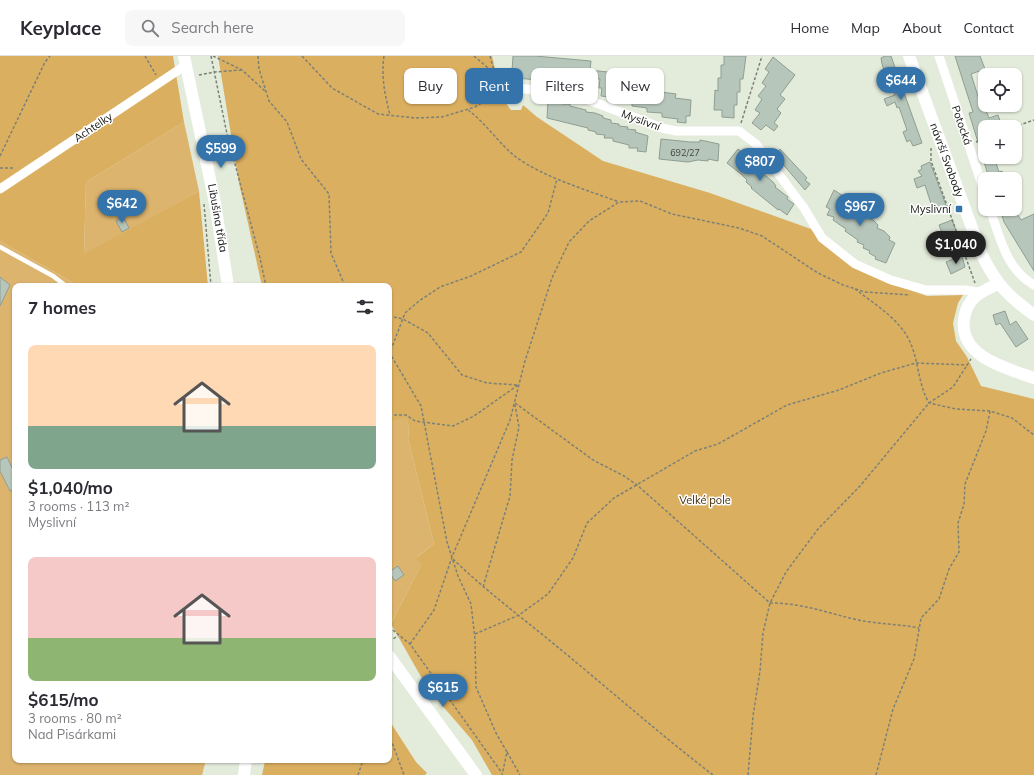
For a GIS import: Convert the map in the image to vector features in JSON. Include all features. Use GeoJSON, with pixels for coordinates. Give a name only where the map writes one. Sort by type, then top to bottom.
{"type":"FeatureCollection","features":[{"type":"Feature","properties":{"kind":"street","name":"návrší Svobody"},"geometry":{"type":"LineString","coordinates":[[909,56],[982,255],[998,284],[1013,299],[1034,315]]}},
{"type":"Feature","properties":{"kind":"street","name":"Potocká"},"geometry":{"type":"LineString","coordinates":[[938,56],[978,173]]}},
{"type":"Feature","properties":{"kind":"street","name":"Achtelky"},"geometry":{"type":"LineString","coordinates":[[0,189],[27,169],[160,82],[185,60]]}},
{"type":"Feature","properties":{"kind":"street","name":"Libušina třída"},"geometry":{"type":"LineString","coordinates":[[185,60],[216,209],[228,283]]}},
{"type":"Feature","properties":{"kind":"street","name":"Myslivní"},"geometry":{"type":"LineString","coordinates":[[523,88],[570,93],[662,128],[676,131],[739,131]]}},
{"type":"Feature","properties":{"kind":"street"},"geometry":{"type":"LineString","coordinates":[[739,131],[756,144],[804,208],[822,238],[855,264],[891,280],[926,290],[965,290],[979,292]]}},
{"type":"Feature","properties":{"kind":"street"},"geometry":{"type":"LineString","coordinates":[[992,216],[1008,260],[1020,275],[1034,285]]}},
{"type":"Feature","properties":{"kind":"street"},"geometry":{"type":"LineString","coordinates":[[998,284],[979,292],[970,301],[966,309],[963,326],[965,338],[981,356],[994,364],[1034,378]]}},
{"type":"Feature","properties":{"kind":"street"},"geometry":{"type":"LineString","coordinates":[[392,660],[476,775]]}},
{"type":"Feature","properties":{"kind":"street"},"geometry":{"type":"LineString","coordinates":[[244,775],[246,763]]}},
{"type":"Feature","properties":{"kind":"lane"},"geometry":{"type":"LineString","coordinates":[[0,247],[53,276],[62,283]]}},
{"type":"Feature","properties":{"kind":"path"},"geometry":{"type":"LineString","coordinates":[[0,156],[45,62],[50,56]]}},
{"type":"Feature","properties":{"kind":"path"},"geometry":{"type":"LineString","coordinates":[[145,56],[160,82]]}},
{"type":"Feature","properties":{"kind":"path"},"geometry":{"type":"LineString","coordinates":[[212,56],[242,70],[267,93]]}},
{"type":"Feature","properties":{"kind":"path"},"geometry":{"type":"LineString","coordinates":[[212,56],[227,134],[265,283]]}},
{"type":"Feature","properties":{"kind":"path"},"geometry":{"type":"LineString","coordinates":[[258,56],[259,69],[269,101],[287,122],[301,160],[329,194],[331,253],[344,283]]}},
{"type":"Feature","properties":{"kind":"path"},"geometry":{"type":"LineString","coordinates":[[302,56],[332,88],[378,114],[415,118],[442,117],[468,109],[478,104]]}},
{"type":"Feature","properties":{"kind":"path"},"geometry":{"type":"LineString","coordinates":[[384,56],[382,67],[390,115]]}},
{"type":"Feature","properties":{"kind":"path"},"geometry":{"type":"LineString","coordinates":[[474,56],[488,68]]}},
{"type":"Feature","properties":{"kind":"path"},"geometry":{"type":"LineString","coordinates":[[490,56],[493,68]]}},
{"type":"Feature","properties":{"kind":"path"},"geometry":{"type":"LineString","coordinates":[[739,131],[762,56]]}},
{"type":"Feature","properties":{"kind":"path"},"geometry":{"type":"LineString","coordinates":[[189,78],[215,72],[242,70]]}},
{"type":"Feature","properties":{"kind":"path"},"geometry":{"type":"LineString","coordinates":[[468,109],[480,118],[516,156],[557,179],[619,202],[640,201],[672,214],[739,228],[762,236],[818,273],[865,292],[912,295],[919,288]]}},
{"type":"Feature","properties":{"kind":"path"},"geometry":{"type":"LineString","coordinates":[[1022,124],[1034,120]]}},
{"type":"Feature","properties":{"kind":"path"},"geometry":{"type":"LineString","coordinates":[[931,141],[931,161],[976,283],[965,290]]}},
{"type":"Feature","properties":{"kind":"path"},"geometry":{"type":"LineString","coordinates":[[0,168],[27,169]]}},
{"type":"Feature","properties":{"kind":"path"},"geometry":{"type":"LineString","coordinates":[[392,346],[405,312],[440,287],[470,276],[521,252],[548,213],[557,179]]}},
{"type":"Feature","properties":{"kind":"path"},"geometry":{"type":"LineString","coordinates":[[410,644],[434,610],[452,558],[501,442],[515,403],[518,385],[552,278],[569,242],[589,221],[619,202]]}},
{"type":"Feature","properties":{"kind":"path"},"geometry":{"type":"LineString","coordinates":[[204,203],[211,283]]}},
{"type":"Feature","properties":{"kind":"path"},"geometry":{"type":"LineString","coordinates":[[853,288],[895,321],[910,341],[920,382],[929,403]]}},
{"type":"Feature","properties":{"kind":"path"},"geometry":{"type":"LineString","coordinates":[[392,317],[403,319],[428,333],[462,375],[487,383],[518,385]]}},
{"type":"Feature","properties":{"kind":"path"},"geometry":{"type":"LineString","coordinates":[[748,775],[753,716],[760,671],[763,633],[770,603],[786,572],[818,529],[860,486],[929,403],[953,387],[976,351]]}},
{"type":"Feature","properties":{"kind":"path"},"geometry":{"type":"LineString","coordinates":[[392,359],[421,406],[447,542],[471,604],[475,634],[476,687],[496,733],[520,775]]}},
{"type":"Feature","properties":{"kind":"path"},"geometry":{"type":"LineString","coordinates":[[475,634],[519,615],[548,594],[573,558],[587,522],[614,498],[695,451],[718,444],[787,404],[838,390],[881,373],[916,363],[968,365]]}},
{"type":"Feature","properties":{"kind":"path"},"geometry":{"type":"LineString","coordinates":[[392,415],[406,415],[415,421],[454,426],[474,416],[518,385]]}},
{"type":"Feature","properties":{"kind":"path"},"geometry":{"type":"LineString","coordinates":[[515,403],[593,460],[624,476],[637,485],[770,603],[792,603],[859,620],[893,623],[919,628]]}},
{"type":"Feature","properties":{"kind":"path"},"geometry":{"type":"LineString","coordinates":[[483,587],[510,496],[512,460],[518,427],[515,403]]}},
{"type":"Feature","properties":{"kind":"path"},"geometry":{"type":"LineString","coordinates":[[929,403],[956,409],[990,411],[1012,418],[1034,435]]}},
{"type":"Feature","properties":{"kind":"path"},"geometry":{"type":"LineString","coordinates":[[876,775],[893,709],[914,659],[921,618],[939,599],[949,569],[959,552],[958,522],[964,504],[965,484],[986,431],[990,411]]}},
{"type":"Feature","properties":{"kind":"path"},"geometry":{"type":"LineString","coordinates":[[452,558],[483,587],[519,615],[673,744],[713,775]]}},
{"type":"Feature","properties":{"kind":"path"},"geometry":{"type":"LineString","coordinates":[[392,630],[410,644],[503,775]]}},
{"type":"Feature","properties":{"kind":"path"},"geometry":{"type":"LineString","coordinates":[[392,639],[398,636]]}},
{"type":"Feature","properties":{"kind":"path"},"geometry":{"type":"LineString","coordinates":[[392,742],[404,775]]}},
{"type":"Feature","properties":{"kind":"path"},"geometry":{"type":"LineString","coordinates":[[503,775],[507,752]]}},
{"type":"Feature","properties":{"kind":"path"},"geometry":{"type":"LineString","coordinates":[[358,775],[362,763]]}},
{"type":"Feature","properties":{"kind":"shaded area"},"geometry":{"type":"Polygon","coordinates":[[[184,122],[199,191],[84,255],[86,182],[184,122]]]}},
{"type":"Feature","properties":{"kind":"shaded area"},"geometry":{"type":"Polygon","coordinates":[[[0,241],[73,283],[12,283],[12,763],[205,763],[202,775],[0,775],[0,241]]]}},
{"type":"Feature","properties":{"kind":"shaded area"},"geometry":{"type":"Polygon","coordinates":[[[406,416],[409,428],[408,438],[434,544],[417,557],[421,565],[392,622],[392,421],[406,416]]]}},
{"type":"Feature","properties":{"kind":"green space"},"geometry":{"type":"Polygon","coordinates":[[[0,56],[173,56],[184,122],[86,182],[84,254],[199,191],[208,283],[73,283],[0,241],[0,56]]]}},
{"type":"Feature","properties":{"kind":"green space","name":"Velké pole"},"geometry":{"type":"Polygon","coordinates":[[[218,56],[492,56],[495,68],[465,68],[465,104],[506,104],[511,110],[521,110],[523,105],[537,117],[603,161],[710,193],[811,229],[822,243],[886,282],[927,296],[963,295],[958,303],[953,323],[956,341],[967,357],[981,386],[1034,399],[1034,775],[492,775],[472,740],[428,689],[392,626],[392,622],[421,565],[416,558],[434,544],[408,438],[409,428],[406,417],[392,421],[392,283],[261,283],[239,183],[218,56]]]}},
{"type":"Feature","properties":{"kind":"green space"},"geometry":{"type":"Polygon","coordinates":[[[392,725],[416,762],[427,773],[425,775],[262,775],[265,763],[392,763],[392,725]]]}},
{"type":"Feature","properties":{"kind":"building"},"geometry":{"type":"Polygon","coordinates":[[[513,56],[535,56],[591,61],[590,68],[531,68],[531,79],[523,79],[523,68],[512,68],[513,56]]]}},
{"type":"Feature","properties":{"kind":"building"},"geometry":{"type":"Polygon","coordinates":[[[724,56],[746,56],[743,79],[740,79],[740,92],[737,92],[737,105],[734,105],[734,118],[722,117],[722,110],[714,110],[715,90],[718,91],[718,78],[721,78],[721,65],[724,65],[724,56]]]}},
{"type":"Feature","properties":{"kind":"building"},"geometry":{"type":"Polygon","coordinates":[[[891,56],[900,82],[909,79],[912,87],[903,90],[922,143],[913,146],[910,140],[907,142],[903,132],[907,130],[899,107],[897,108],[895,102],[887,106],[884,99],[895,95],[890,77],[887,72],[885,73],[882,64],[881,58],[891,56]]]}},
{"type":"Feature","properties":{"kind":"building"},"geometry":{"type":"Polygon","coordinates":[[[955,56],[980,56],[985,68],[978,68],[978,72],[971,74],[978,96],[978,112],[987,112],[989,118],[998,115],[1000,120],[978,120],[978,142],[969,113],[973,112],[955,56]]]}},
{"type":"Feature","properties":{"kind":"building"},"geometry":{"type":"Polygon","coordinates":[[[773,57],[795,75],[780,95],[785,99],[777,109],[781,113],[774,123],[778,126],[774,131],[766,125],[761,130],[752,123],[760,113],[755,110],[762,99],[758,96],[766,86],[762,83],[769,72],[765,69],[773,57]]]}},
{"type":"Feature","properties":{"kind":"building"},"geometry":{"type":"Polygon","coordinates":[[[598,71],[606,72],[606,97],[601,96],[602,88],[599,88],[600,79],[598,79],[598,71]]]}},
{"type":"Feature","properties":{"kind":"building"},"geometry":{"type":"Polygon","coordinates":[[[664,92],[676,94],[675,98],[691,100],[690,116],[686,116],[686,123],[677,122],[678,119],[662,117],[662,113],[647,112],[647,108],[632,106],[632,104],[664,104],[664,92]]]}},
{"type":"Feature","properties":{"kind":"building"},"geometry":{"type":"Polygon","coordinates":[[[548,104],[570,104],[570,106],[586,110],[586,112],[603,116],[603,118],[611,120],[611,123],[628,127],[627,129],[636,130],[635,132],[648,136],[646,152],[637,151],[638,148],[629,148],[629,145],[613,141],[613,138],[604,138],[605,135],[596,134],[596,132],[588,130],[588,128],[547,118],[548,104]]]}},
{"type":"Feature","properties":{"kind":"building"},"geometry":{"type":"Polygon","coordinates":[[[661,139],[690,142],[700,142],[700,140],[719,144],[718,161],[708,159],[708,161],[698,160],[688,162],[659,159],[661,139]]]}},
{"type":"Feature","properties":{"kind":"building"},"geometry":{"type":"Polygon","coordinates":[[[738,149],[752,160],[760,171],[773,182],[776,186],[775,187],[788,197],[787,199],[794,204],[787,215],[779,209],[778,210],[751,188],[752,187],[746,182],[747,180],[727,163],[738,149]]]}},
{"type":"Feature","properties":{"kind":"building"},"geometry":{"type":"Polygon","coordinates":[[[780,149],[807,178],[805,180],[810,184],[805,190],[775,155],[780,149]]]}},
{"type":"Feature","properties":{"kind":"building"},"geometry":{"type":"Polygon","coordinates":[[[930,162],[947,208],[934,213],[925,185],[917,188],[914,179],[922,176],[918,171],[922,169],[921,166],[930,162]]]}},
{"type":"Feature","properties":{"kind":"building"},"geometry":{"type":"Polygon","coordinates":[[[985,164],[996,164],[999,172],[987,172],[985,164]]]}},
{"type":"Feature","properties":{"kind":"building"},"geometry":{"type":"Polygon","coordinates":[[[834,190],[854,203],[859,208],[859,211],[866,214],[865,217],[873,220],[878,225],[877,228],[884,231],[890,237],[889,240],[895,243],[886,263],[875,259],[876,257],[869,253],[870,251],[863,248],[864,245],[857,242],[858,240],[845,231],[846,229],[833,220],[834,217],[827,215],[830,209],[826,207],[834,190]]]}},
{"type":"Feature","properties":{"kind":"building"},"geometry":{"type":"Polygon","coordinates":[[[1034,214],[1034,271],[1004,222],[1002,216],[1018,216],[1021,220],[1034,214]]]}},
{"type":"Feature","properties":{"kind":"building"},"geometry":{"type":"Polygon","coordinates":[[[123,217],[129,228],[122,232],[116,221],[123,217]]]}},
{"type":"Feature","properties":{"kind":"building"},"geometry":{"type":"Polygon","coordinates":[[[952,220],[960,241],[947,246],[939,225],[952,220]]]}},
{"type":"Feature","properties":{"kind":"building"},"geometry":{"type":"Polygon","coordinates":[[[962,256],[965,267],[951,274],[946,262],[962,256]]]}},
{"type":"Feature","properties":{"kind":"building"},"geometry":{"type":"Polygon","coordinates":[[[0,277],[10,285],[0,306],[0,277]]]}},
{"type":"Feature","properties":{"kind":"building"},"geometry":{"type":"Polygon","coordinates":[[[1005,311],[1010,325],[1016,321],[1028,339],[1016,347],[1000,323],[996,325],[993,315],[1005,311]]]}},
{"type":"Feature","properties":{"kind":"building"},"geometry":{"type":"Polygon","coordinates":[[[7,457],[12,468],[12,490],[10,491],[0,471],[0,460],[7,457]]]}},
{"type":"Feature","properties":{"kind":"building"},"geometry":{"type":"Polygon","coordinates":[[[398,566],[404,575],[395,581],[392,576],[392,570],[398,566]]]}},
{"type":"Feature","properties":{"kind":"place","name":"Myslivní"},"geometry":{"type":"Point","coordinates":[959,209]}}]}
